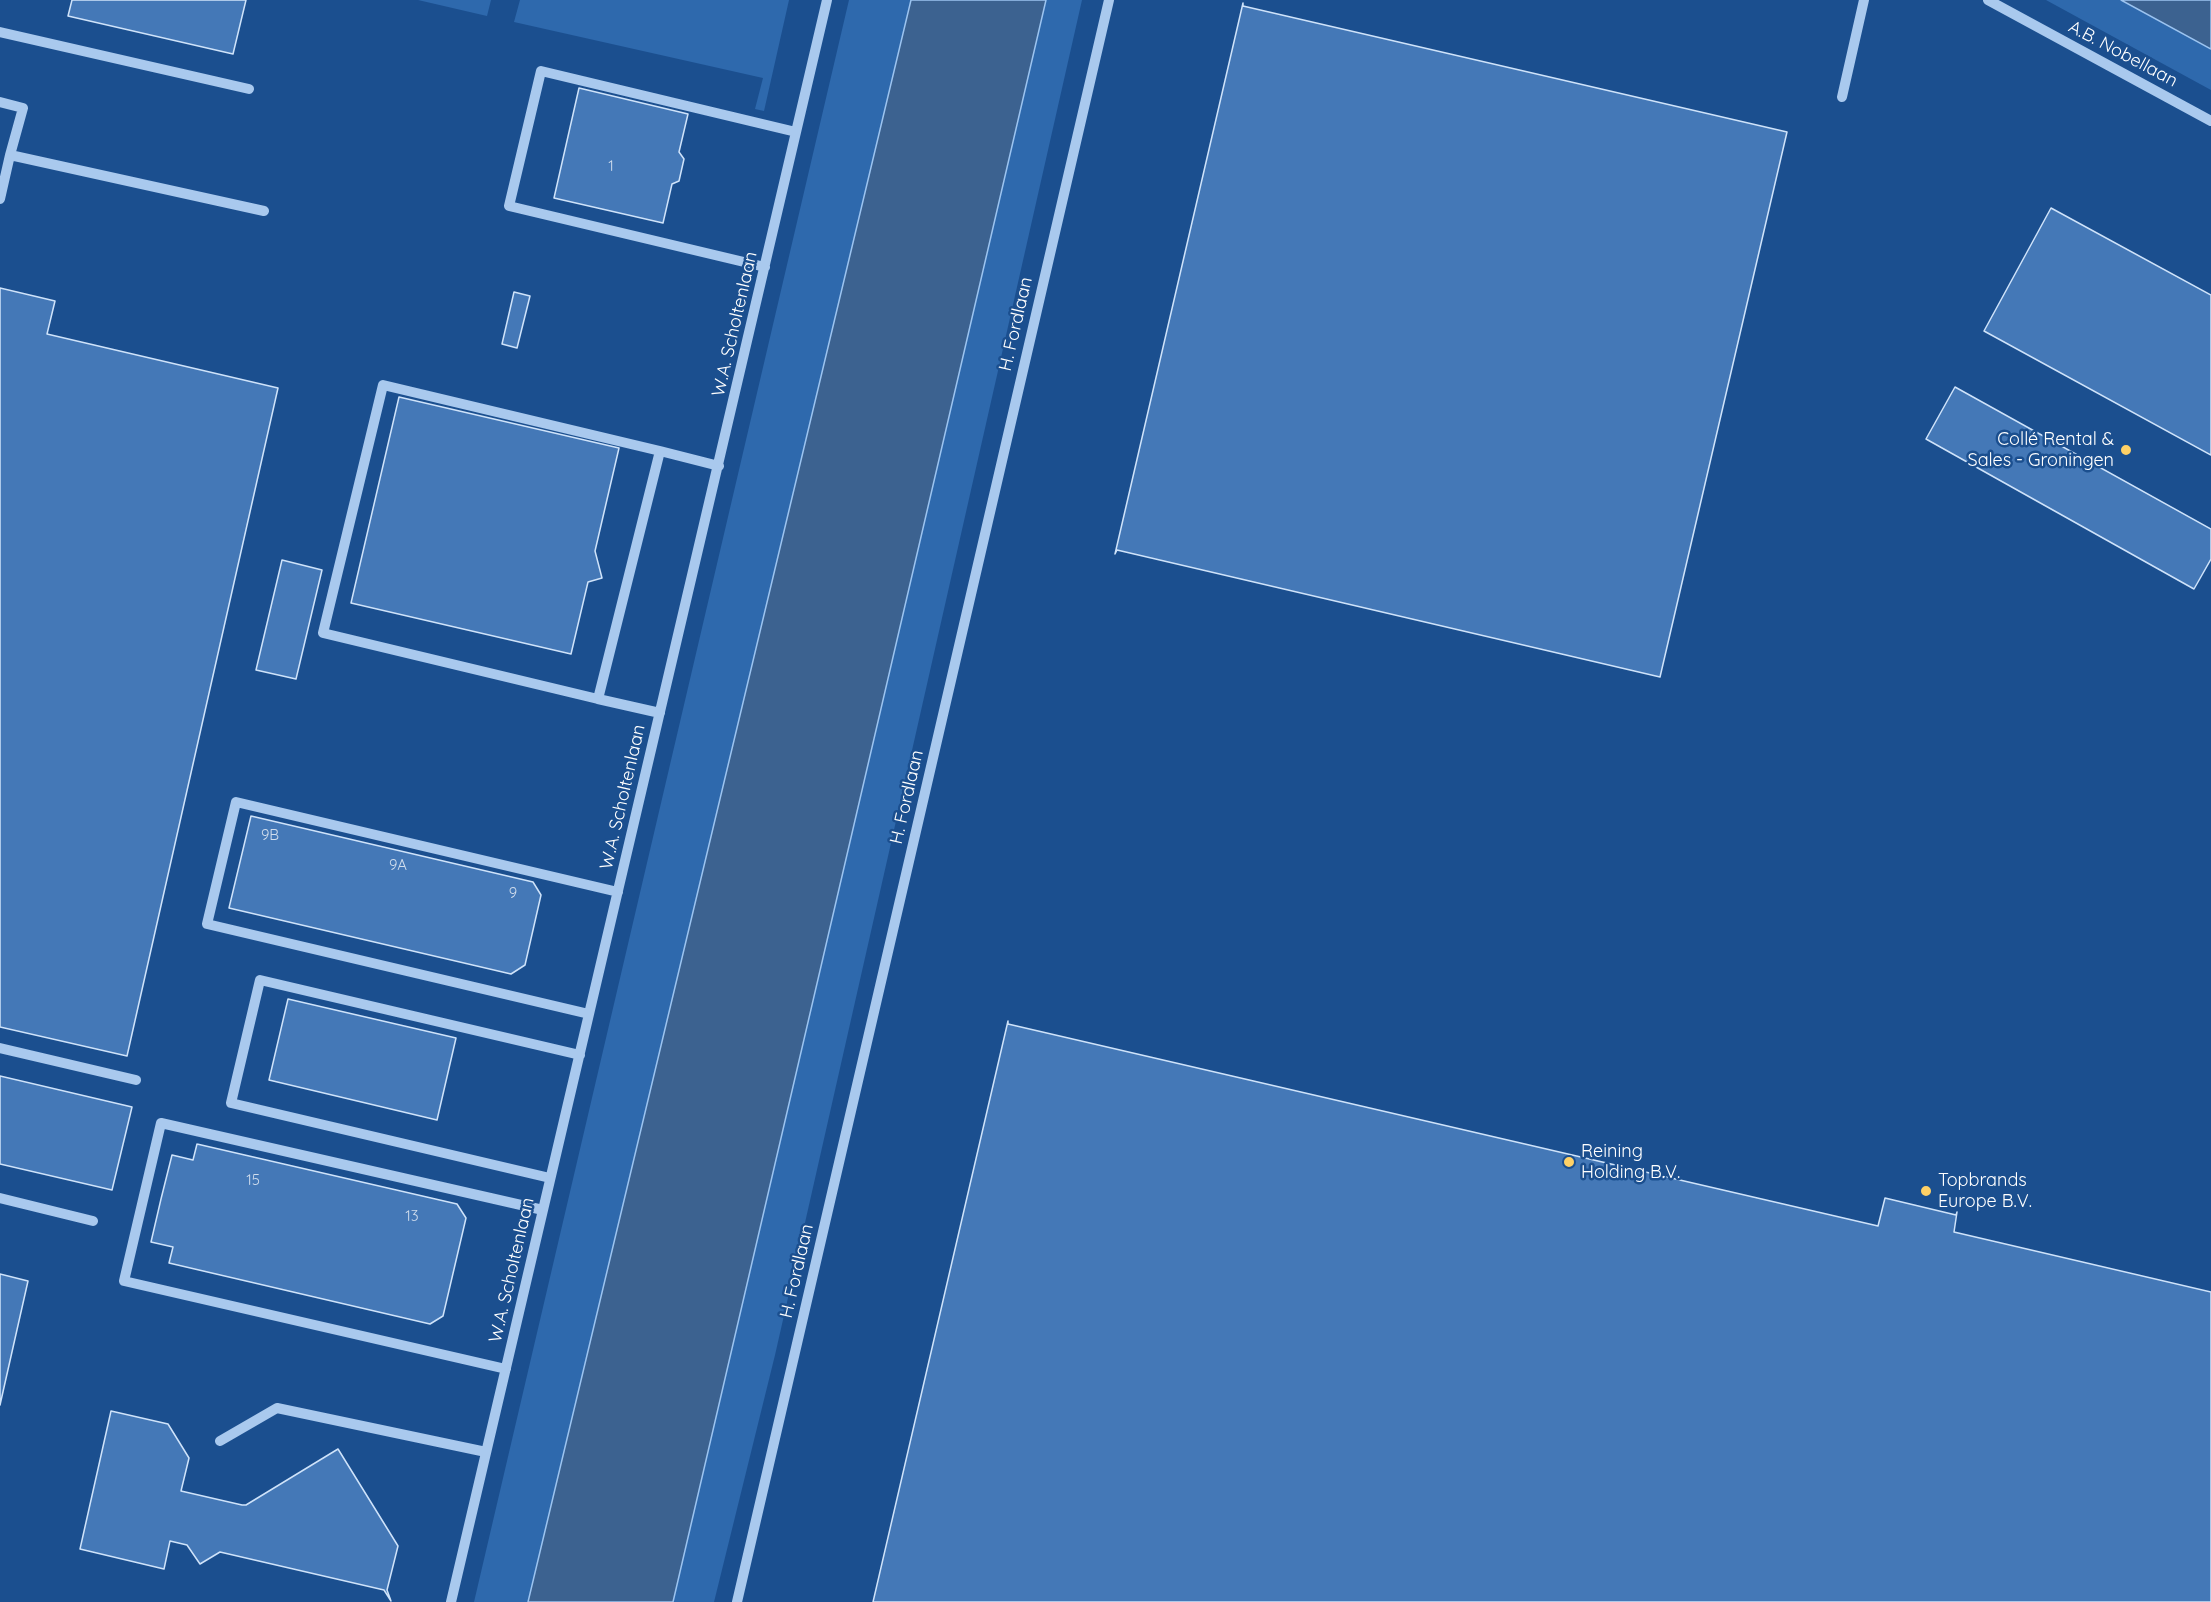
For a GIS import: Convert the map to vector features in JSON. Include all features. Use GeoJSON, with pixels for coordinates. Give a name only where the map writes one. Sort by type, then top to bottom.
{"type":"FeatureCollection","features":[{"type":"Feature","properties":{"kind":"street","name":"W.A. Scholtenlaan"},"geometry":{"type":"LineString","coordinates":[[452,1602],[828,0]]}},
{"type":"Feature","properties":{"kind":"street","name":"H. Fordlaan"},"geometry":{"type":"LineString","coordinates":[[737,1602],[1109,0]]}},
{"type":"Feature","properties":{"kind":"street"},"geometry":{"type":"LineString","coordinates":[[1842,97],[1864,0]]}},
{"type":"Feature","properties":{"kind":"street","name":"A.B. Nobellaan"},"geometry":{"type":"LineString","coordinates":[[1988,0],[2211,121]]}},
{"type":"Feature","properties":{"kind":"street"},"geometry":{"type":"LineString","coordinates":[[0,32],[249,89]]}},
{"type":"Feature","properties":{"kind":"street"},"geometry":{"type":"LineString","coordinates":[[765,267],[509,206],[542,71],[796,132]]}},
{"type":"Feature","properties":{"kind":"street"},"geometry":{"type":"LineString","coordinates":[[0,102],[23,108],[0,199]]}},
{"type":"Feature","properties":{"kind":"street"},"geometry":{"type":"LineString","coordinates":[[10,155],[264,211]]}},
{"type":"Feature","properties":{"kind":"street"},"geometry":{"type":"LineString","coordinates":[[660,713],[323,633],[383,385],[719,466]]}},
{"type":"Feature","properties":{"kind":"street"},"geometry":{"type":"LineString","coordinates":[[598,699],[660,451]]}},
{"type":"Feature","properties":{"kind":"street"},"geometry":{"type":"LineString","coordinates":[[589,1014],[207,924],[236,802],[618,892]]}},
{"type":"Feature","properties":{"kind":"street"},"geometry":{"type":"LineString","coordinates":[[550,1178],[231,1103],[260,980],[580,1055]]}},
{"type":"Feature","properties":{"kind":"street"},"geometry":{"type":"LineString","coordinates":[[0,1048],[136,1080]]}},
{"type":"Feature","properties":{"kind":"street"},"geometry":{"type":"LineString","coordinates":[[506,1369],[124,1281],[161,1123],[543,1210]]}},
{"type":"Feature","properties":{"kind":"street"},"geometry":{"type":"LineString","coordinates":[[0,1198],[93,1221]]}},
{"type":"Feature","properties":{"kind":"street"},"geometry":{"type":"LineString","coordinates":[[220,1441],[277,1408],[486,1452]]}},
{"type":"Feature","properties":{"kind":"shaded area"},"geometry":{"type":"Polygon","coordinates":[[[418,0],[491,0],[487,16],[418,0]]]}},
{"type":"Feature","properties":{"kind":"shaded area"},"geometry":{"type":"Polygon","coordinates":[[[520,0],[789,0],[764,111],[755,109],[763,78],[514,22],[520,0]]]}},
{"type":"Feature","properties":{"kind":"shaded area"},"geometry":{"type":"Polygon","coordinates":[[[849,0],[911,0],[528,1602],[474,1602],[849,0]]]}},
{"type":"Feature","properties":{"kind":"shaded area"},"geometry":{"type":"Polygon","coordinates":[[[911,0],[1046,0],[673,1602],[528,1602],[911,0]]]}},
{"type":"Feature","properties":{"kind":"shaded area"},"geometry":{"type":"Polygon","coordinates":[[[1046,0],[1082,0],[775,1355],[714,1602],[673,1602],[1046,0]]]}},
{"type":"Feature","properties":{"kind":"shaded area"},"geometry":{"type":"Polygon","coordinates":[[[2046,0],[2121,0],[2211,49],[2211,90],[2046,0]]]}},
{"type":"Feature","properties":{"kind":"shaded area"},"geometry":{"type":"Polygon","coordinates":[[[2121,0],[2211,0],[2211,49],[2121,0]]]}},
{"type":"Feature","properties":{"kind":"building"},"geometry":{"type":"Polygon","coordinates":[[[72,0],[246,0],[233,54],[68,16],[72,0]]]}},
{"type":"Feature","properties":{"kind":"building"},"geometry":{"type":"Polygon","coordinates":[[[1243,3],[1243,6],[1787,132],[1660,677],[1117,550],[1115,554],[1243,3]]]}},
{"type":"Feature","properties":{"kind":"building"},"geometry":{"type":"Polygon","coordinates":[[[579,88],[688,114],[679,152],[684,159],[679,181],[672,184],[663,223],[554,198],[579,88]]]}},
{"type":"Feature","properties":{"kind":"building"},"geometry":{"type":"Polygon","coordinates":[[[2051,208],[2211,295],[2211,455],[1984,331],[2051,208]]]}},
{"type":"Feature","properties":{"kind":"building"},"geometry":{"type":"Polygon","coordinates":[[[0,288],[55,301],[47,334],[278,388],[127,1056],[0,1027],[0,288]]]}},
{"type":"Feature","properties":{"kind":"building"},"geometry":{"type":"Polygon","coordinates":[[[514,292],[530,296],[517,348],[502,344],[514,292]]]}},
{"type":"Feature","properties":{"kind":"building"},"geometry":{"type":"Polygon","coordinates":[[[1955,387],[2211,529],[2211,559],[2194,589],[1926,439],[1955,387]]]}},
{"type":"Feature","properties":{"kind":"building"},"geometry":{"type":"Polygon","coordinates":[[[399,397],[619,448],[595,551],[602,578],[588,582],[571,654],[351,603],[399,397]]]}},
{"type":"Feature","properties":{"kind":"building"},"geometry":{"type":"Polygon","coordinates":[[[282,560],[322,570],[296,679],[256,670],[282,560]]]}},
{"type":"Feature","properties":{"kind":"building"},"geometry":{"type":"Polygon","coordinates":[[[251,816],[533,882],[541,895],[525,965],[511,974],[229,908],[251,816]]]}},
{"type":"Feature","properties":{"kind":"building"},"geometry":{"type":"Polygon","coordinates":[[[288,999],[456,1038],[437,1120],[269,1080],[288,999]]]}},
{"type":"Feature","properties":{"kind":"building"},"geometry":{"type":"Polygon","coordinates":[[[1008,1021],[1008,1024],[1878,1226],[1885,1198],[1956,1215],[1957,1212],[1954,1232],[2211,1292],[2211,1602],[873,1602],[1008,1021]]]}},
{"type":"Feature","properties":{"kind":"building"},"geometry":{"type":"Polygon","coordinates":[[[0,1076],[132,1107],[112,1190],[0,1164],[0,1076]]]}},
{"type":"Feature","properties":{"kind":"building"},"geometry":{"type":"Polygon","coordinates":[[[197,1144],[457,1204],[466,1218],[443,1316],[430,1324],[169,1263],[173,1247],[151,1242],[161,1199],[172,1155],[193,1160],[197,1144]]]}},
{"type":"Feature","properties":{"kind":"building"},"geometry":{"type":"Polygon","coordinates":[[[0,1274],[28,1281],[0,1405],[0,1274]]]}},
{"type":"Feature","properties":{"kind":"building"},"geometry":{"type":"Polygon","coordinates":[[[111,1411],[168,1424],[189,1458],[181,1491],[242,1505],[246,1505],[338,1449],[398,1546],[387,1590],[391,1601],[384,1590],[220,1552],[200,1564],[187,1545],[170,1541],[164,1569],[80,1549],[111,1411]]]}},
{"type":"Feature","properties":{"kind":"place","name":"Collé Rental & Sales - Groningen"},"geometry":{"type":"Point","coordinates":[2126,450]}},
{"type":"Feature","properties":{"kind":"place","name":"Reining Holding B.V."},"geometry":{"type":"Point","coordinates":[1569,1162]}},
{"type":"Feature","properties":{"kind":"place","name":"Topbrands Europe B.V."},"geometry":{"type":"Point","coordinates":[1926,1191]}}]}
